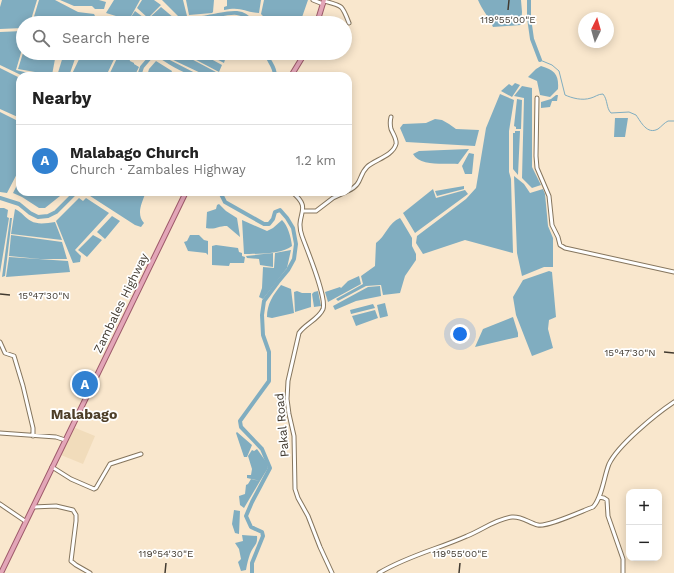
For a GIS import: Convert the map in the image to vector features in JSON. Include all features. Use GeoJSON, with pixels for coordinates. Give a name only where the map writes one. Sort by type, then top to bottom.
{"type":"FeatureCollection","features":[{"type":"Feature","properties":{"kind":"main road"},"geometry":{"type":"LineString","coordinates":[[319,16],[324,1]]}},
{"type":"Feature","properties":{"kind":"main road"},"geometry":{"type":"LineString","coordinates":[[293,72],[301,60]]}},
{"type":"Feature","properties":{"kind":"main road","name":"Zambales Highway"},"geometry":{"type":"LineString","coordinates":[[1,573],[184,196]]}},
{"type":"Feature","properties":{"kind":"street"},"geometry":{"type":"LineString","coordinates":[[313,0],[324,1],[341,6],[346,16]]}},
{"type":"Feature","properties":{"kind":"street"},"geometry":{"type":"LineString","coordinates":[[537,98],[536,162],[537,168],[549,196],[551,222],[560,245],[565,248],[674,272]]}},
{"type":"Feature","properties":{"kind":"street"},"geometry":{"type":"LineString","coordinates":[[352,188],[359,183],[367,167],[383,158],[395,146],[396,142],[391,128],[391,117]]}},
{"type":"Feature","properties":{"kind":"street"},"geometry":{"type":"LineString","coordinates":[[297,196],[302,200],[303,211],[316,211],[338,196]]}},
{"type":"Feature","properties":{"kind":"street","name":"Pakal Road"},"geometry":{"type":"LineString","coordinates":[[303,211],[300,219],[300,230],[318,280],[323,307],[322,312],[302,329],[297,338],[288,381],[287,399],[294,436],[296,493],[308,516],[332,573]]}},
{"type":"Feature","properties":{"kind":"street"},"geometry":{"type":"LineString","coordinates":[[0,342],[5,353],[14,356],[33,428],[33,436]]}},
{"type":"Feature","properties":{"kind":"street"},"geometry":{"type":"LineString","coordinates":[[380,573],[398,562],[466,536],[498,521],[512,517],[526,519],[537,525],[552,522],[593,507],[599,497],[609,464],[615,455],[658,413],[674,402]]}},
{"type":"Feature","properties":{"kind":"street"},"geometry":{"type":"LineString","coordinates":[[0,433],[56,437],[65,440]]}},
{"type":"Feature","properties":{"kind":"street"},"geometry":{"type":"LineString","coordinates":[[52,467],[85,486],[96,488],[110,464],[141,454]]}},
{"type":"Feature","properties":{"kind":"street"},"geometry":{"type":"LineString","coordinates":[[599,497],[607,500],[608,516],[623,559],[623,573]]}},
{"type":"Feature","properties":{"kind":"street"},"geometry":{"type":"LineString","coordinates":[[0,504],[26,521]]}},
{"type":"Feature","properties":{"kind":"street"},"geometry":{"type":"LineString","coordinates":[[33,508],[56,506],[73,510],[76,518],[70,558],[72,563],[90,573]]}},
{"type":"Feature","properties":{"kind":"shaded area"},"geometry":{"type":"Polygon","coordinates":[[[73,427],[95,436],[83,464],[61,455],[73,427]]]}},
{"type":"Feature","properties":{"kind":"water"},"geometry":{"type":"Polygon","coordinates":[[[2,0],[37,0],[32,16],[16,16],[16,28],[0,29],[0,7],[2,0]]]}},
{"type":"Feature","properties":{"kind":"water"},"geometry":{"type":"Polygon","coordinates":[[[39,0],[55,0],[78,12],[94,14],[95,16],[34,16],[39,0]]]}},
{"type":"Feature","properties":{"kind":"water"},"geometry":{"type":"Polygon","coordinates":[[[60,0],[99,0],[106,2],[104,9],[95,9],[92,6],[74,6],[60,0]]]}},
{"type":"Feature","properties":{"kind":"water"},"geometry":{"type":"Polygon","coordinates":[[[114,0],[140,0],[131,16],[116,16],[106,13],[114,0]]]}},
{"type":"Feature","properties":{"kind":"water"},"geometry":{"type":"Polygon","coordinates":[[[142,0],[154,0],[161,5],[150,16],[146,16],[137,8],[142,0]]]}},
{"type":"Feature","properties":{"kind":"water"},"geometry":{"type":"Polygon","coordinates":[[[162,0],[183,0],[187,16],[178,16],[162,0]]]}},
{"type":"Feature","properties":{"kind":"water"},"geometry":{"type":"Polygon","coordinates":[[[186,0],[214,0],[213,12],[189,15],[186,0]]]}},
{"type":"Feature","properties":{"kind":"water"},"geometry":{"type":"Polygon","coordinates":[[[227,0],[261,0],[259,13],[239,9],[224,10],[224,7],[227,6],[227,0]]]}},
{"type":"Feature","properties":{"kind":"water"},"geometry":{"type":"Polygon","coordinates":[[[264,0],[308,0],[302,16],[263,16],[261,14],[264,0]]]}},
{"type":"Feature","properties":{"kind":"water"},"geometry":{"type":"Polygon","coordinates":[[[478,0],[521,0],[521,25],[493,27],[478,0]]]}},
{"type":"Feature","properties":{"kind":"water"},"geometry":{"type":"Polygon","coordinates":[[[161,7],[172,16],[151,16],[161,7]]]}},
{"type":"Feature","properties":{"kind":"water"},"geometry":{"type":"Polygon","coordinates":[[[135,11],[142,16],[132,16],[135,11]]]}},
{"type":"Feature","properties":{"kind":"water"},"geometry":{"type":"Polygon","coordinates":[[[16,31],[16,60],[19,60],[16,70],[24,72],[16,73],[0,65],[0,32],[16,31]]]}},
{"type":"Feature","properties":{"kind":"water"},"geometry":{"type":"Polygon","coordinates":[[[21,60],[55,60],[53,72],[35,72],[18,69],[21,60]]]}},
{"type":"Feature","properties":{"kind":"water"},"geometry":{"type":"Polygon","coordinates":[[[62,60],[75,60],[70,72],[58,72],[62,60]]]}},
{"type":"Feature","properties":{"kind":"water"},"geometry":{"type":"Polygon","coordinates":[[[79,60],[114,60],[108,72],[73,72],[79,60]]]}},
{"type":"Feature","properties":{"kind":"water"},"geometry":{"type":"Polygon","coordinates":[[[116,60],[130,60],[139,67],[136,72],[110,72],[116,60]]]}},
{"type":"Feature","properties":{"kind":"water"},"geometry":{"type":"Polygon","coordinates":[[[162,60],[170,60],[193,72],[184,72],[162,60]]]}},
{"type":"Feature","properties":{"kind":"water"},"geometry":{"type":"Polygon","coordinates":[[[173,60],[193,60],[216,72],[199,72],[173,60]]]}},
{"type":"Feature","properties":{"kind":"water"},"geometry":{"type":"Polygon","coordinates":[[[196,60],[213,60],[222,65],[219,72],[196,60]]]}},
{"type":"Feature","properties":{"kind":"water"},"geometry":{"type":"Polygon","coordinates":[[[156,61],[172,71],[148,72],[156,61]]]}},
{"type":"Feature","properties":{"kind":"water"},"geometry":{"type":"Polygon","coordinates":[[[541,66],[553,71],[558,80],[558,89],[550,97],[540,95],[537,81],[528,77],[541,66]]]}},
{"type":"Feature","properties":{"kind":"water"},"geometry":{"type":"Polygon","coordinates":[[[0,68],[16,76],[16,116],[0,109],[0,68]]]}},
{"type":"Feature","properties":{"kind":"water"},"geometry":{"type":"Polygon","coordinates":[[[515,83],[520,85],[512,97],[501,91],[509,84],[512,86],[515,83]]]}},
{"type":"Feature","properties":{"kind":"water"},"geometry":{"type":"Polygon","coordinates":[[[522,86],[532,88],[532,167],[541,185],[532,188],[522,178],[524,98],[514,96],[522,86]]]}},
{"type":"Feature","properties":{"kind":"water"},"geometry":{"type":"Polygon","coordinates":[[[500,94],[514,100],[509,131],[509,172],[511,179],[513,253],[465,240],[423,254],[416,243],[417,236],[466,199],[476,188],[486,128],[500,94]]]}},
{"type":"Feature","properties":{"kind":"water"},"geometry":{"type":"Polygon","coordinates":[[[558,95],[557,101],[552,101],[550,107],[541,108],[541,102],[551,99],[558,95]]]}},
{"type":"Feature","properties":{"kind":"water"},"geometry":{"type":"Polygon","coordinates":[[[517,99],[522,100],[521,129],[516,129],[514,126],[517,99]]]}},
{"type":"Feature","properties":{"kind":"water"},"geometry":{"type":"Polygon","coordinates":[[[0,112],[16,120],[16,176],[7,193],[0,192],[0,112]]]}},
{"type":"Feature","properties":{"kind":"water"},"geometry":{"type":"Polygon","coordinates":[[[615,118],[628,118],[625,137],[614,137],[615,118]]]}},
{"type":"Feature","properties":{"kind":"water"},"geometry":{"type":"Polygon","coordinates":[[[435,119],[442,120],[456,129],[479,130],[475,146],[406,142],[400,128],[403,124],[426,123],[435,119]]]}},
{"type":"Feature","properties":{"kind":"water"},"geometry":{"type":"Polygon","coordinates":[[[515,131],[520,131],[518,175],[513,169],[513,133],[515,133],[515,131]]]}},
{"type":"Feature","properties":{"kind":"water"},"geometry":{"type":"Polygon","coordinates":[[[469,149],[458,164],[427,163],[416,158],[413,154],[419,151],[469,149]]]}},
{"type":"Feature","properties":{"kind":"water"},"geometry":{"type":"Polygon","coordinates":[[[469,153],[474,154],[472,174],[465,174],[462,166],[469,153]]]}},
{"type":"Feature","properties":{"kind":"water"},"geometry":{"type":"Polygon","coordinates":[[[514,176],[524,184],[530,193],[543,189],[545,194],[548,226],[553,238],[553,267],[544,267],[522,276],[517,253],[514,176]]]}},
{"type":"Feature","properties":{"kind":"water"},"geometry":{"type":"Polygon","coordinates":[[[464,186],[464,189],[437,196],[435,191],[464,186]]]}},
{"type":"Feature","properties":{"kind":"water"},"geometry":{"type":"Polygon","coordinates":[[[16,187],[16,194],[13,193],[16,187]]]}},
{"type":"Feature","properties":{"kind":"water"},"geometry":{"type":"Polygon","coordinates":[[[433,189],[436,198],[465,190],[468,194],[415,233],[403,213],[433,189]]]}},
{"type":"Feature","properties":{"kind":"water"},"geometry":{"type":"Polygon","coordinates":[[[20,196],[60,196],[45,208],[39,208],[20,196]]]}},
{"type":"Feature","properties":{"kind":"water"},"geometry":{"type":"Polygon","coordinates":[[[90,196],[144,196],[140,212],[140,216],[144,223],[141,227],[135,225],[90,196]]]}},
{"type":"Feature","properties":{"kind":"water"},"geometry":{"type":"Polygon","coordinates":[[[79,198],[83,201],[86,198],[109,213],[75,250],[81,256],[80,262],[73,263],[56,221],[79,198]]]}},
{"type":"Feature","properties":{"kind":"water"},"geometry":{"type":"Polygon","coordinates":[[[219,204],[226,211],[237,218],[240,237],[227,226],[212,229],[206,228],[207,212],[216,209],[217,205],[219,204]]]}},
{"type":"Feature","properties":{"kind":"water"},"geometry":{"type":"Polygon","coordinates":[[[0,208],[8,210],[7,217],[9,218],[0,273],[0,208]]]}},
{"type":"Feature","properties":{"kind":"water"},"geometry":{"type":"Polygon","coordinates":[[[15,209],[29,220],[37,223],[55,222],[62,240],[11,234],[15,209]]]}},
{"type":"Feature","properties":{"kind":"water"},"geometry":{"type":"Polygon","coordinates":[[[112,216],[120,221],[105,239],[97,232],[112,216]]]}},
{"type":"Feature","properties":{"kind":"water"},"geometry":{"type":"Polygon","coordinates":[[[10,218],[12,218],[5,276],[2,277],[10,218]]]}},
{"type":"Feature","properties":{"kind":"water"},"geometry":{"type":"Polygon","coordinates":[[[400,218],[412,238],[412,246],[416,254],[416,260],[405,276],[400,293],[383,295],[381,285],[366,286],[338,301],[336,299],[363,284],[361,276],[375,266],[376,243],[390,226],[400,218]]]}},
{"type":"Feature","properties":{"kind":"water"},"geometry":{"type":"Polygon","coordinates":[[[242,220],[267,231],[282,220],[289,232],[292,246],[288,249],[276,252],[244,254],[242,220]]]}},
{"type":"Feature","properties":{"kind":"water"},"geometry":{"type":"Polygon","coordinates":[[[11,235],[62,242],[67,259],[40,259],[9,256],[11,235]]]}},
{"type":"Feature","properties":{"kind":"water"},"geometry":{"type":"Polygon","coordinates":[[[93,235],[102,240],[87,257],[78,250],[93,235]]]}},
{"type":"Feature","properties":{"kind":"water"},"geometry":{"type":"Polygon","coordinates":[[[190,235],[199,235],[204,240],[208,241],[208,255],[206,253],[188,251],[184,242],[187,241],[190,235]]]}},
{"type":"Feature","properties":{"kind":"water"},"geometry":{"type":"Polygon","coordinates":[[[216,245],[238,248],[239,252],[242,253],[242,256],[245,257],[244,263],[230,263],[229,266],[212,265],[212,246],[216,245]]]}},
{"type":"Feature","properties":{"kind":"water"},"geometry":{"type":"Polygon","coordinates":[[[291,250],[287,268],[263,299],[259,297],[262,288],[263,267],[274,268],[275,253],[291,250]]]}},
{"type":"Feature","properties":{"kind":"water"},"geometry":{"type":"Polygon","coordinates":[[[273,253],[273,267],[260,265],[259,259],[247,258],[246,256],[273,253]]]}},
{"type":"Feature","properties":{"kind":"water"},"geometry":{"type":"Polygon","coordinates":[[[9,257],[68,261],[70,272],[6,277],[9,257]]]}},
{"type":"Feature","properties":{"kind":"water"},"geometry":{"type":"Polygon","coordinates":[[[549,271],[552,272],[556,317],[549,320],[548,329],[553,348],[532,356],[516,315],[513,297],[523,280],[549,271]]]}},
{"type":"Feature","properties":{"kind":"water"},"geometry":{"type":"Polygon","coordinates":[[[359,276],[361,284],[328,302],[325,292],[340,287],[341,288],[348,281],[359,276]]]}},
{"type":"Feature","properties":{"kind":"water"},"geometry":{"type":"Polygon","coordinates":[[[281,285],[291,289],[294,313],[272,318],[267,317],[271,300],[281,285]]]}},
{"type":"Feature","properties":{"kind":"water"},"geometry":{"type":"Polygon","coordinates":[[[380,286],[381,296],[356,301],[335,310],[333,306],[368,287],[380,286]]]}},
{"type":"Feature","properties":{"kind":"water"},"geometry":{"type":"Polygon","coordinates":[[[297,291],[302,293],[311,293],[311,307],[295,312],[294,292],[297,291]]]}},
{"type":"Feature","properties":{"kind":"water"},"geometry":{"type":"Polygon","coordinates":[[[318,291],[321,306],[314,307],[312,294],[318,291]]]}},
{"type":"Feature","properties":{"kind":"water"},"geometry":{"type":"Polygon","coordinates":[[[385,303],[388,316],[380,318],[377,305],[385,303]]]}},
{"type":"Feature","properties":{"kind":"water"},"geometry":{"type":"Polygon","coordinates":[[[373,304],[375,308],[351,314],[350,310],[373,304]]]}},
{"type":"Feature","properties":{"kind":"water"},"geometry":{"type":"Polygon","coordinates":[[[375,310],[378,318],[356,326],[352,316],[375,310]]]}},
{"type":"Feature","properties":{"kind":"water"},"geometry":{"type":"Polygon","coordinates":[[[513,317],[518,337],[475,347],[483,329],[513,317]]]}},
{"type":"Feature","properties":{"kind":"water"},"geometry":{"type":"Polygon","coordinates":[[[237,432],[252,445],[247,457],[244,457],[236,433],[237,432]]]}},
{"type":"Feature","properties":{"kind":"water"},"geometry":{"type":"Polygon","coordinates":[[[257,449],[267,463],[268,468],[260,481],[247,478],[247,475],[251,475],[252,469],[248,456],[252,450],[254,451],[257,449]]]}},
{"type":"Feature","properties":{"kind":"water"},"geometry":{"type":"Polygon","coordinates":[[[251,479],[260,481],[244,508],[240,505],[239,496],[245,494],[246,485],[251,479]]]}},
{"type":"Feature","properties":{"kind":"water"},"geometry":{"type":"Polygon","coordinates":[[[234,510],[240,511],[239,534],[235,533],[232,524],[234,510]]]}},
{"type":"Feature","properties":{"kind":"water"},"geometry":{"type":"Polygon","coordinates":[[[242,535],[257,536],[257,539],[256,544],[251,551],[246,570],[241,571],[238,562],[241,559],[239,549],[235,543],[243,541],[242,535]]]}},
{"type":"Feature","properties":{"kind":"waterway"},"geometry":{"type":"LineString","coordinates":[[529,0],[529,18],[532,39],[540,60]]}},
{"type":"Feature","properties":{"kind":"waterway"},"geometry":{"type":"LineString","coordinates":[[216,16],[232,13],[238,13],[245,16]]}},
{"type":"Feature","properties":{"kind":"waterway"},"geometry":{"type":"LineString","coordinates":[[140,72],[142,67],[148,60]]}},
{"type":"Feature","properties":{"kind":"waterway"},"geometry":{"type":"LineString","coordinates":[[269,60],[274,72]]}},
{"type":"Feature","properties":{"kind":"waterway"},"geometry":{"type":"LineString","coordinates":[[540,60],[552,65],[559,71],[565,95],[584,99],[603,94],[606,99],[608,109],[611,113],[629,112],[636,115],[642,124],[651,130],[658,129],[668,121],[674,121]]}},
{"type":"Feature","properties":{"kind":"waterway"},"geometry":{"type":"LineString","coordinates":[[0,198],[19,204],[30,213],[38,217],[48,216],[56,212],[72,196]]}},
{"type":"Feature","properties":{"kind":"waterway"},"geometry":{"type":"LineString","coordinates":[[222,196],[225,202],[264,224],[269,224],[273,219],[275,212],[280,210],[293,228],[296,244],[294,259],[288,270],[264,301],[262,315],[263,335],[269,352],[269,381],[240,421],[241,427],[262,449],[270,468],[246,516],[251,527],[262,532],[263,536],[252,563],[252,573]]}},
{"type":"Feature","properties":{"kind":"place","name":"Malabago Church"},"geometry":{"type":"Point","coordinates":[85,384]}},
{"type":"Feature","properties":{"kind":"district","name":"Malabago"},"geometry":{"type":"Point","coordinates":[84,414]}}]}
